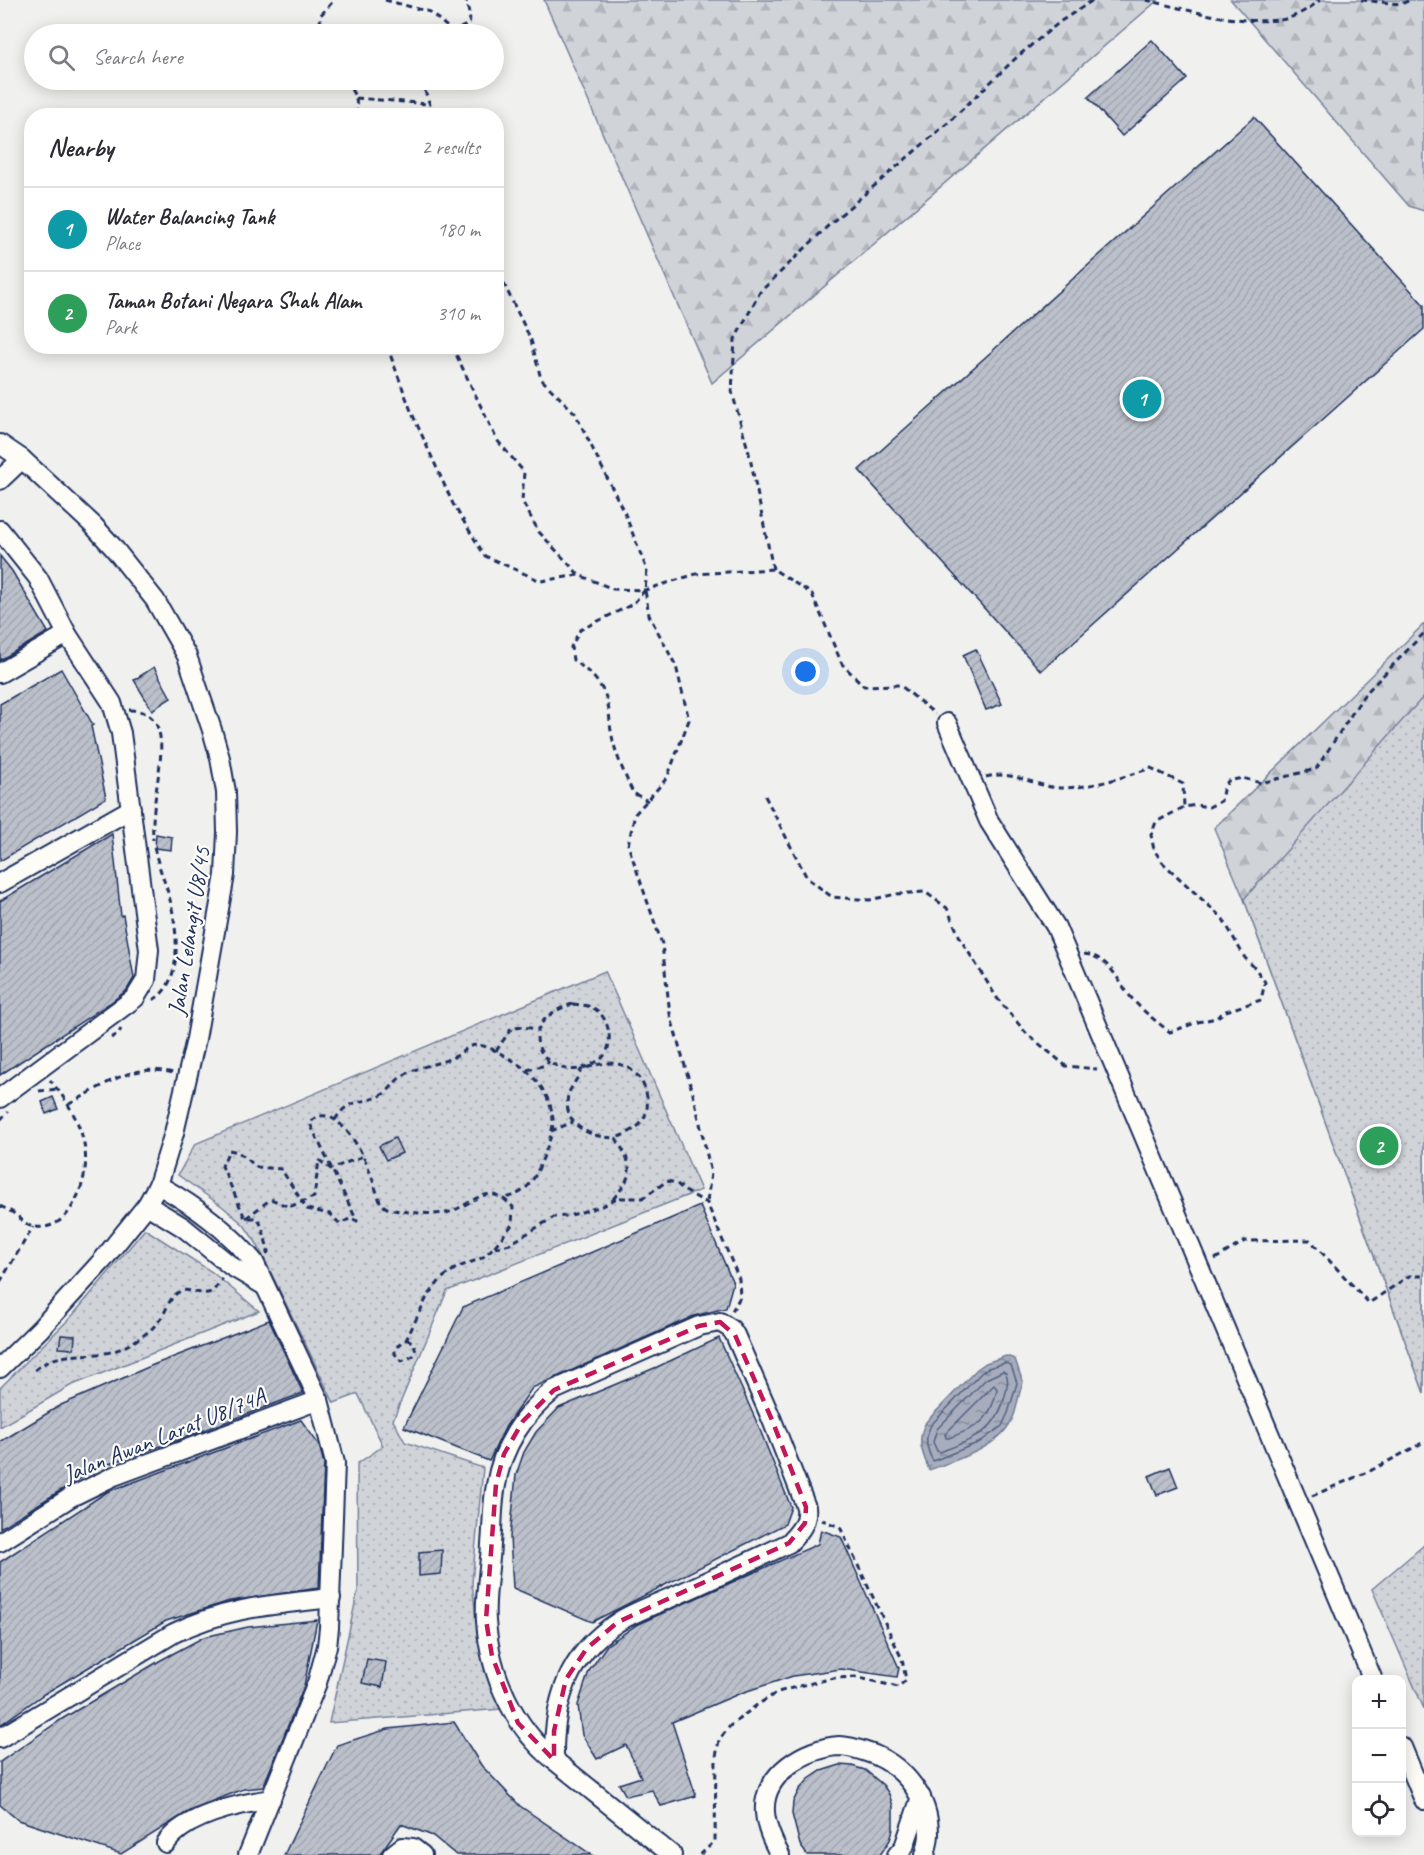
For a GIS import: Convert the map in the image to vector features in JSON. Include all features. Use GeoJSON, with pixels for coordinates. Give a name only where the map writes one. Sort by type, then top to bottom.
{"type":"FeatureCollection","features":[{"type":"Feature","properties":{"kind":"street"},"geometry":{"type":"LineString","coordinates":[[0,480],[8,454]]}},
{"type":"Feature","properties":{"kind":"street","name":"Jalan Lelangit U8/45"},"geometry":{"type":"LineString","coordinates":[[0,1368],[82,1284],[147,1205],[158,1185],[188,1077],[225,875],[227,832],[226,792],[220,758],[187,656],[155,600],[93,525],[8,454]]}},
{"type":"Feature","properties":{"kind":"street"},"geometry":{"type":"LineString","coordinates":[[0,530],[38,578],[67,634],[116,712],[121,733],[149,950],[146,980],[142,989],[127,1005],[0,1098]]}},
{"type":"Feature","properties":{"kind":"street"},"geometry":{"type":"LineString","coordinates":[[0,673],[67,634]]}},
{"type":"Feature","properties":{"kind":"street"},"geometry":{"type":"LineString","coordinates":[[947,723],[989,821],[1056,927],[1371,1675]]}},
{"type":"Feature","properties":{"kind":"street"},"geometry":{"type":"LineString","coordinates":[[0,883],[131,809]]}},
{"type":"Feature","properties":{"kind":"street"},"geometry":{"type":"LineString","coordinates":[[158,1185],[207,1217],[238,1245],[248,1267]]}},
{"type":"Feature","properties":{"kind":"street"},"geometry":{"type":"LineString","coordinates":[[147,1205],[248,1267],[265,1286],[320,1400],[335,1463],[331,1598],[327,1646],[317,1683],[248,1855]]}},
{"type":"Feature","properties":{"kind":"street"},"geometry":{"type":"LineString","coordinates":[[554,1760],[556,1713],[566,1679],[587,1648],[618,1622],[789,1543],[805,1522],[806,1507],[772,1420],[735,1335],[731,1329],[720,1322],[699,1326],[554,1390],[523,1421],[504,1454],[496,1484],[486,1620],[492,1656],[502,1689],[518,1722],[538,1746],[554,1760],[672,1855]]}},
{"type":"Feature","properties":{"kind":"street","name":"Jalan Awan Larat U8/74A"},"geometry":{"type":"LineString","coordinates":[[0,1542],[72,1497],[114,1476],[320,1400]]}},
{"type":"Feature","properties":{"kind":"street"},"geometry":{"type":"LineString","coordinates":[[0,1738],[174,1633],[201,1621],[243,1608],[331,1598]]}},
{"type":"Feature","properties":{"kind":"street"},"geometry":{"type":"LineString","coordinates":[[780,1855],[768,1832],[765,1812],[766,1799],[780,1773],[800,1757],[826,1748],[842,1746],[858,1748],[889,1761],[911,1781],[921,1797],[929,1823],[930,1835],[925,1855]]}},
{"type":"Feature","properties":{"kind":"street"},"geometry":{"type":"LineString","coordinates":[[1406,1759],[1424,1800]]}},
{"type":"Feature","properties":{"kind":"street"},"geometry":{"type":"LineString","coordinates":[[897,1855],[904,1847],[921,1797]]}},
{"type":"Feature","properties":{"kind":"street"},"geometry":{"type":"LineString","coordinates":[[166,1843],[177,1831],[224,1808],[271,1799]]}},
{"type":"Feature","properties":{"kind":"street"},"geometry":{"type":"LineString","coordinates":[[392,1855],[402,1847],[413,1848],[422,1855]]}},
{"type":"Feature","properties":{"kind":"path"},"geometry":{"type":"LineString","coordinates":[[321,24],[318,17],[334,0]]}},
{"type":"Feature","properties":{"kind":"path"},"geometry":{"type":"LineString","coordinates":[[385,0],[430,12],[443,24]]}},
{"type":"Feature","properties":{"kind":"path"},"geometry":{"type":"LineString","coordinates":[[466,0],[471,20],[469,24]]}},
{"type":"Feature","properties":{"kind":"path"},"geometry":{"type":"LineString","coordinates":[[773,568],[761,506],[732,392],[735,339],[760,292],[831,223],[950,121],[1018,56],[1061,21],[1093,0]]}},
{"type":"Feature","properties":{"kind":"path"},"geometry":{"type":"LineString","coordinates":[[1146,0],[1220,18],[1281,20],[1309,10],[1320,0]]}},
{"type":"Feature","properties":{"kind":"path"},"geometry":{"type":"LineString","coordinates":[[1361,0],[1401,4],[1410,0]]}},
{"type":"Feature","properties":{"kind":"path"},"geometry":{"type":"LineString","coordinates":[[352,90],[356,98],[357,108]]}},
{"type":"Feature","properties":{"kind":"path"},"geometry":{"type":"LineString","coordinates":[[423,90],[430,108]]}},
{"type":"Feature","properties":{"kind":"path"},"geometry":{"type":"LineString","coordinates":[[356,98],[428,104]]}},
{"type":"Feature","properties":{"kind":"path"},"geometry":{"type":"LineString","coordinates":[[504,284],[531,340],[541,379],[575,413],[625,514],[646,570],[645,590],[649,615],[676,666],[689,720],[667,778],[635,814],[628,845],[662,944],[670,1014],[695,1101],[711,1173],[707,1203],[739,1279],[740,1297],[731,1313],[720,1322]]}},
{"type":"Feature","properties":{"kind":"path"},"geometry":{"type":"LineString","coordinates":[[390,354],[411,411],[453,504],[485,556],[541,581],[579,575]]}},
{"type":"Feature","properties":{"kind":"path"},"geometry":{"type":"LineString","coordinates":[[456,354],[497,440],[524,472],[522,501],[539,532],[579,575],[613,589],[645,590],[696,574],[773,568],[812,594],[842,664],[864,686],[900,685],[923,706],[947,723]]}},
{"type":"Feature","properties":{"kind":"path"},"geometry":{"type":"LineString","coordinates":[[645,590],[633,604],[580,630],[571,647],[573,660],[601,684],[609,709],[611,735],[623,771],[633,794],[648,801]]}},
{"type":"Feature","properties":{"kind":"path"},"geometry":{"type":"LineString","coordinates":[[1069,958],[1080,953],[1094,955],[1110,966],[1134,1000],[1170,1032],[1216,1018],[1226,1011],[1261,1000],[1265,982],[1256,968],[1245,958],[1223,919],[1163,862],[1155,850],[1151,835],[1156,822],[1184,807],[1196,805],[1209,807],[1221,801],[1222,790],[1228,781],[1242,778],[1261,783],[1316,769],[1364,695],[1422,634],[1424,640]]}},
{"type":"Feature","properties":{"kind":"path"},"geometry":{"type":"LineString","coordinates":[[973,781],[999,773],[1063,789],[1115,780],[1151,768],[1183,784],[1184,807]]}},
{"type":"Feature","properties":{"kind":"path"},"geometry":{"type":"LineString","coordinates":[[765,796],[807,878],[832,897],[870,900],[896,894],[926,892],[947,908],[961,940],[998,998],[1026,1033],[1066,1066],[1095,1070],[1114,1065]]}},
{"type":"Feature","properties":{"kind":"path"},"geometry":{"type":"LineString","coordinates":[[538,1029],[539,1047],[549,1061],[558,1068],[568,1071],[581,1070],[607,1063],[623,1065],[634,1072],[644,1088],[648,1102],[643,1121],[630,1132],[616,1138],[590,1135],[576,1126],[569,1112],[568,1097],[581,1070],[603,1058],[610,1043],[607,1025],[600,1012],[593,1007],[573,1004],[548,1016],[538,1029]]}},
{"type":"Feature","properties":{"kind":"path"},"geometry":{"type":"LineString","coordinates":[[496,1051],[511,1029],[521,1027],[538,1029]]}},
{"type":"Feature","properties":{"kind":"path"},"geometry":{"type":"LineString","coordinates":[[245,1218],[222,1166],[229,1150],[238,1152],[257,1167],[282,1169],[307,1209],[330,1214],[340,1224],[351,1218],[357,1221],[310,1123],[322,1114],[330,1116],[347,1132],[363,1156],[381,1204],[392,1210],[440,1214],[462,1207],[474,1198],[488,1193],[504,1198],[517,1196],[535,1176],[553,1123],[547,1098],[534,1076],[496,1051],[485,1046],[474,1045],[464,1049],[458,1055],[426,1065],[401,1077],[387,1092],[379,1096],[351,1103],[335,1120]]}},
{"type":"Feature","properties":{"kind":"path"},"geometry":{"type":"LineString","coordinates":[[526,1070],[546,1065],[549,1061]]}},
{"type":"Feature","properties":{"kind":"path"},"geometry":{"type":"LineString","coordinates":[[0,1206],[33,1227],[46,1227],[58,1223],[68,1214],[86,1176],[85,1149],[77,1121],[69,1104],[41,1067]]}},
{"type":"Feature","properties":{"kind":"path"},"geometry":{"type":"LineString","coordinates":[[69,1104],[134,1071],[161,1070],[188,1077]]}},
{"type":"Feature","properties":{"kind":"path"},"geometry":{"type":"LineString","coordinates":[[551,1131],[573,1122]]}},
{"type":"Feature","properties":{"kind":"path"},"geometry":{"type":"LineString","coordinates":[[612,1201],[622,1189],[630,1170],[630,1162],[616,1138]]}},
{"type":"Feature","properties":{"kind":"path"},"geometry":{"type":"LineString","coordinates":[[331,1169],[363,1156]]}},
{"type":"Feature","properties":{"kind":"path"},"geometry":{"type":"LineString","coordinates":[[245,1218],[271,1199],[288,1208],[314,1197],[319,1160],[331,1169]]}},
{"type":"Feature","properties":{"kind":"path"},"geometry":{"type":"LineString","coordinates":[[493,1248],[510,1244],[554,1217],[568,1216],[602,1206],[617,1198],[643,1198],[667,1181],[676,1183],[685,1191],[707,1203]]}},
{"type":"Feature","properties":{"kind":"path"},"geometry":{"type":"LineString","coordinates":[[406,1340],[414,1344],[416,1351],[413,1356],[402,1361],[395,1354],[395,1348],[406,1340],[426,1299],[441,1279],[456,1268],[482,1258],[512,1225],[513,1207],[504,1198]]}},
{"type":"Feature","properties":{"kind":"path"},"geometry":{"type":"LineString","coordinates":[[35,1370],[59,1356],[106,1354],[123,1347],[146,1335],[163,1317],[172,1296],[181,1290],[208,1293],[228,1274],[248,1267],[269,1251],[262,1226],[257,1218],[245,1218]]}},
{"type":"Feature","properties":{"kind":"path"},"geometry":{"type":"LineString","coordinates":[[0,1282],[33,1227]]}},
{"type":"Feature","properties":{"kind":"path"},"geometry":{"type":"LineString","coordinates":[[1200,1268],[1245,1241],[1310,1240],[1369,1303],[1409,1276],[1424,1276]]}},
{"type":"Feature","properties":{"kind":"path"},"geometry":{"type":"LineString","coordinates":[[1298,1502],[1372,1470],[1424,1442]]}},
{"type":"Feature","properties":{"kind":"path"},"geometry":{"type":"LineString","coordinates":[[700,1855],[715,1841],[716,1757],[719,1740],[730,1726],[778,1692],[799,1686],[834,1678],[855,1677],[898,1687],[906,1680],[902,1659],[840,1527],[818,1520],[805,1522]]}},
{"type":"Feature","properties":{"kind":"highlighted area"},"geometry":{"type":"Polygon","coordinates":[[[720,1322],[735,1335],[772,1420],[806,1507],[805,1523],[789,1543],[618,1622],[587,1648],[566,1679],[554,1731],[554,1760],[518,1723],[492,1656],[486,1620],[496,1484],[504,1454],[523,1421],[554,1390],[699,1326],[720,1322]]]}},
{"type":"Feature","properties":{"kind":"green space"},"geometry":{"type":"Polygon","coordinates":[[[544,0],[1158,0],[712,383],[544,0]]]}},
{"type":"Feature","properties":{"kind":"green space"},"geometry":{"type":"Polygon","coordinates":[[[1231,0],[1424,0],[1424,211],[1409,206],[1231,0]]]}},
{"type":"Feature","properties":{"kind":"green space"},"geometry":{"type":"Polygon","coordinates":[[[1424,624],[1424,1393],[1244,899],[1214,828],[1424,624]]]}},
{"type":"Feature","properties":{"kind":"green space"},"geometry":{"type":"Polygon","coordinates":[[[1424,696],[1424,1393],[1244,899],[1424,696]]]}},
{"type":"Feature","properties":{"kind":"green space"},"geometry":{"type":"Polygon","coordinates":[[[605,971],[701,1190],[447,1291],[393,1420],[405,1442],[483,1468],[472,1583],[478,1634],[501,1709],[329,1723],[358,1590],[357,1464],[383,1446],[358,1394],[334,1403],[257,1244],[244,1225],[178,1175],[195,1144],[605,971]]]}},
{"type":"Feature","properties":{"kind":"green space"},"geometry":{"type":"Polygon","coordinates":[[[145,1229],[212,1272],[259,1311],[70,1386],[0,1427],[0,1388],[73,1315],[145,1229]]]}},
{"type":"Feature","properties":{"kind":"green space"},"geometry":{"type":"Polygon","coordinates":[[[1424,1545],[1424,1709],[1372,1589],[1424,1545]]]}},
{"type":"Feature","properties":{"kind":"water"},"geometry":{"type":"Polygon","coordinates":[[[1006,1356],[1015,1359],[1023,1383],[1014,1415],[1008,1426],[1000,1436],[978,1451],[929,1470],[922,1452],[921,1440],[926,1422],[977,1369],[1006,1356]]]}},
{"type":"Feature","properties":{"kind":"building"},"geometry":{"type":"Polygon","coordinates":[[[1152,40],[1187,79],[1122,136],[1088,97],[1152,40]]]}},
{"type":"Feature","properties":{"kind":"building"},"geometry":{"type":"Polygon","coordinates":[[[1254,117],[1424,305],[1424,329],[1041,671],[859,470],[1254,117]]]}},
{"type":"Feature","properties":{"kind":"building"},"geometry":{"type":"Polygon","coordinates":[[[0,556],[12,571],[48,632],[0,660],[0,556]]]}},
{"type":"Feature","properties":{"kind":"building"},"geometry":{"type":"Polygon","coordinates":[[[976,649],[1002,704],[986,710],[963,655],[976,649]]]}},
{"type":"Feature","properties":{"kind":"building"},"geometry":{"type":"Polygon","coordinates":[[[154,667],[171,698],[152,710],[134,680],[154,667]]]}},
{"type":"Feature","properties":{"kind":"building"},"geometry":{"type":"Polygon","coordinates":[[[61,669],[93,725],[91,726],[106,798],[0,861],[0,704],[61,669]]]}},
{"type":"Feature","properties":{"kind":"building"},"geometry":{"type":"Polygon","coordinates":[[[112,834],[121,916],[123,915],[134,978],[127,990],[110,1003],[0,1075],[0,901],[112,834]]]}},
{"type":"Feature","properties":{"kind":"building"},"geometry":{"type":"Polygon","coordinates":[[[156,834],[172,837],[171,850],[155,848],[156,834]]]}},
{"type":"Feature","properties":{"kind":"building"},"geometry":{"type":"Polygon","coordinates":[[[53,1097],[58,1109],[46,1114],[42,1102],[53,1097]]]}},
{"type":"Feature","properties":{"kind":"building"},"geometry":{"type":"Polygon","coordinates":[[[395,1138],[402,1153],[386,1160],[379,1146],[395,1138]]]}},
{"type":"Feature","properties":{"kind":"building"},"geometry":{"type":"Polygon","coordinates":[[[700,1206],[733,1283],[726,1308],[694,1316],[532,1388],[506,1426],[489,1461],[404,1427],[463,1307],[700,1206]]]}},
{"type":"Feature","properties":{"kind":"building"},"geometry":{"type":"Polygon","coordinates":[[[269,1320],[303,1393],[97,1468],[0,1528],[0,1442],[61,1405],[153,1365],[269,1320]]]}},
{"type":"Feature","properties":{"kind":"building"},"geometry":{"type":"Polygon","coordinates":[[[61,1335],[75,1336],[74,1349],[59,1348],[61,1335]]]}},
{"type":"Feature","properties":{"kind":"building"},"geometry":{"type":"Polygon","coordinates":[[[719,1338],[791,1507],[785,1524],[592,1622],[513,1588],[510,1537],[516,1475],[524,1452],[536,1432],[559,1408],[719,1338]]]}},
{"type":"Feature","properties":{"kind":"building"},"geometry":{"type":"Polygon","coordinates":[[[301,1420],[319,1445],[324,1464],[319,1588],[230,1601],[166,1621],[44,1694],[0,1725],[0,1562],[107,1492],[301,1420]]]}},
{"type":"Feature","properties":{"kind":"building"},"geometry":{"type":"Polygon","coordinates":[[[1170,1467],[1178,1487],[1157,1495],[1149,1476],[1170,1467]]]}},
{"type":"Feature","properties":{"kind":"building"},"geometry":{"type":"Polygon","coordinates":[[[821,1530],[841,1537],[899,1668],[897,1677],[841,1669],[793,1676],[741,1693],[672,1722],[696,1796],[661,1806],[652,1790],[626,1796],[619,1784],[641,1777],[626,1745],[597,1759],[582,1735],[578,1705],[589,1671],[607,1645],[638,1624],[818,1544],[821,1530]]]}},
{"type":"Feature","properties":{"kind":"building"},"geometry":{"type":"Polygon","coordinates":[[[442,1550],[441,1574],[419,1576],[419,1552],[442,1550]]]}},
{"type":"Feature","properties":{"kind":"building"},"geometry":{"type":"Polygon","coordinates":[[[317,1620],[304,1686],[263,1787],[244,1789],[194,1808],[121,1854],[18,1820],[0,1805],[0,1762],[62,1719],[161,1660],[204,1637],[248,1627],[317,1620]]]}},
{"type":"Feature","properties":{"kind":"building"},"geometry":{"type":"Polygon","coordinates":[[[367,1659],[386,1662],[382,1687],[362,1683],[367,1659]]]}},
{"type":"Feature","properties":{"kind":"building"},"geometry":{"type":"Polygon","coordinates":[[[454,1722],[481,1765],[520,1806],[592,1855],[456,1855],[433,1836],[401,1824],[379,1855],[284,1855],[337,1745],[388,1729],[454,1722]]]}},
{"type":"Feature","properties":{"kind":"building"},"geometry":{"type":"Polygon","coordinates":[[[840,1765],[865,1770],[883,1785],[889,1794],[893,1806],[893,1829],[890,1840],[880,1855],[807,1855],[800,1845],[792,1814],[793,1802],[799,1790],[821,1771],[840,1765]]]}},
{"type":"Feature","properties":{"kind":"place","name":"Water Balancing Tank"},"geometry":{"type":"Point","coordinates":[1142,399]}},
{"type":"Feature","properties":{"kind":"place","name":"Taman Botani Negara Shah Alam"},"geometry":{"type":"Point","coordinates":[1379,1146]}}]}
